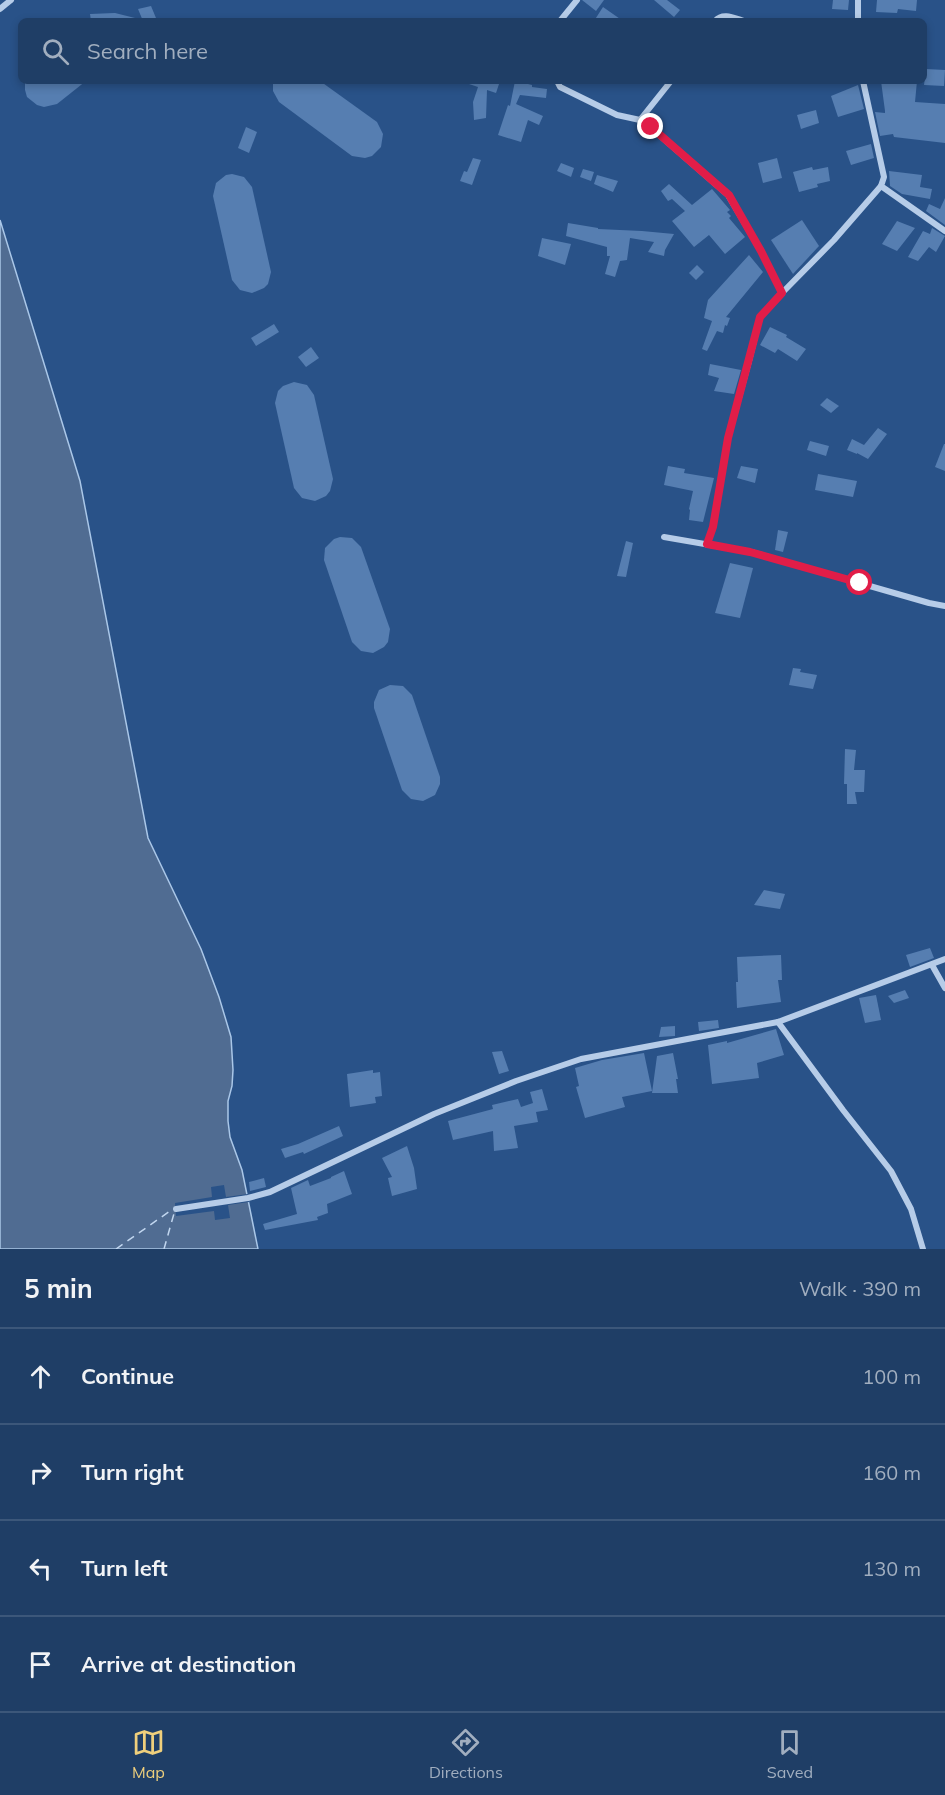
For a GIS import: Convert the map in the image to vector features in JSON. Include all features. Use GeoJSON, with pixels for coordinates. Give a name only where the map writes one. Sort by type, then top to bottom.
{"type":"FeatureCollection","features":[{"type":"Feature","properties":{"kind":"street"},"geometry":{"type":"LineString","coordinates":[[0,9],[11,0]]}},
{"type":"Feature","properties":{"kind":"street"},"geometry":{"type":"LineString","coordinates":[[562,18],[577,0]]}},
{"type":"Feature","properties":{"kind":"street"},"geometry":{"type":"LineString","coordinates":[[858,0],[858,18]]}},
{"type":"Feature","properties":{"kind":"street"},"geometry":{"type":"LineString","coordinates":[[558,84],[560,87],[617,115],[640,120],[651,127],[729,195],[782,293]]}},
{"type":"Feature","properties":{"kind":"street"},"geometry":{"type":"LineString","coordinates":[[640,120],[668,84]]}},
{"type":"Feature","properties":{"kind":"street"},"geometry":{"type":"LineString","coordinates":[[707,544],[713,527],[728,438],[760,317],[882,186],[884,177],[864,84]]}},
{"type":"Feature","properties":{"kind":"street"},"geometry":{"type":"LineString","coordinates":[[882,186],[945,231]]}},
{"type":"Feature","properties":{"kind":"street"},"geometry":{"type":"LineString","coordinates":[[663,537],[750,552],[945,606]]}},
{"type":"Feature","properties":{"kind":"street"},"geometry":{"type":"LineString","coordinates":[[176,1209],[248,1198],[270,1192],[434,1114],[516,1081],[581,1059],[778,1022],[945,959]]}},
{"type":"Feature","properties":{"kind":"street"},"geometry":{"type":"LineString","coordinates":[[932,965],[945,988]]}},
{"type":"Feature","properties":{"kind":"street"},"geometry":{"type":"LineString","coordinates":[[778,1022],[891,1171],[911,1209],[923,1249]]}},
{"type":"Feature","properties":{"kind":"water"},"geometry":{"type":"Polygon","coordinates":[[[0,220],[80,481],[148,838],[201,949],[231,1037],[233,1070],[228,1101],[230,1137],[242,1170],[258,1249],[0,1249],[0,220]]]}},
{"type":"Feature","properties":{"kind":"pier"},"geometry":{"type":"Polygon","coordinates":[[[224,1185],[226,1197],[248,1194],[249,1202],[228,1205],[230,1218],[215,1220],[214,1211],[176,1216],[175,1203],[212,1197],[211,1187],[224,1185]]]}},
{"type":"Feature","properties":{"kind":"building"},"geometry":{"type":"Polygon","coordinates":[[[582,0],[604,0],[596,11],[582,0]]]}},
{"type":"Feature","properties":{"kind":"building"},"geometry":{"type":"Polygon","coordinates":[[[654,0],[667,0],[680,10],[674,17],[654,0]]]}},
{"type":"Feature","properties":{"kind":"building"},"geometry":{"type":"Polygon","coordinates":[[[833,0],[849,0],[848,10],[832,9],[833,0]]]}},
{"type":"Feature","properties":{"kind":"building"},"geometry":{"type":"Polygon","coordinates":[[[877,0],[917,0],[916,11],[898,9],[897,13],[876,12],[877,0]]]}},
{"type":"Feature","properties":{"kind":"building"},"geometry":{"type":"Polygon","coordinates":[[[151,6],[156,18],[142,18],[138,9],[151,6]]]}},
{"type":"Feature","properties":{"kind":"building"},"geometry":{"type":"Polygon","coordinates":[[[603,7],[619,18],[596,18],[603,7]]]}},
{"type":"Feature","properties":{"kind":"building"},"geometry":{"type":"Polygon","coordinates":[[[115,13],[135,18],[91,18],[90,14],[115,13]]]}},
{"type":"Feature","properties":{"kind":"building"},"geometry":{"type":"Polygon","coordinates":[[[927,69],[945,70],[944,86],[924,85],[927,84],[927,69]]]}},
{"type":"Feature","properties":{"kind":"building"},"geometry":{"type":"Polygon","coordinates":[[[25,84],[82,84],[57,104],[44,107],[37,105],[27,97],[25,84]]]}},
{"type":"Feature","properties":{"kind":"building"},"geometry":{"type":"Polygon","coordinates":[[[273,84],[324,84],[377,122],[383,134],[381,147],[372,156],[365,158],[352,156],[279,102],[273,91],[273,84]]]}},
{"type":"Feature","properties":{"kind":"building"},"geometry":{"type":"Polygon","coordinates":[[[469,84],[499,84],[496,93],[487,90],[486,118],[474,120],[473,102],[478,87],[469,84]]]}},
{"type":"Feature","properties":{"kind":"building"},"geometry":{"type":"Polygon","coordinates":[[[514,84],[528,84],[532,87],[547,89],[546,98],[520,95],[516,104],[543,116],[539,125],[528,120],[521,142],[498,135],[508,105],[510,106],[514,84]]]}},
{"type":"Feature","properties":{"kind":"building"},"geometry":{"type":"Polygon","coordinates":[[[881,84],[917,84],[915,102],[945,104],[945,143],[894,137],[893,134],[880,136],[875,112],[885,113],[881,84]]]}},
{"type":"Feature","properties":{"kind":"building"},"geometry":{"type":"Polygon","coordinates":[[[858,85],[864,109],[838,117],[831,96],[858,85]]]}},
{"type":"Feature","properties":{"kind":"building"},"geometry":{"type":"Polygon","coordinates":[[[816,110],[819,123],[801,129],[797,115],[816,110]]]}},
{"type":"Feature","properties":{"kind":"building"},"geometry":{"type":"Polygon","coordinates":[[[246,127],[257,132],[249,153],[238,148],[246,127]]]}},
{"type":"Feature","properties":{"kind":"building"},"geometry":{"type":"Polygon","coordinates":[[[871,144],[874,158],[851,165],[846,151],[871,144]]]}},
{"type":"Feature","properties":{"kind":"building"},"geometry":{"type":"Polygon","coordinates":[[[473,158],[481,160],[472,185],[460,181],[473,158]]]}},
{"type":"Feature","properties":{"kind":"building"},"geometry":{"type":"Polygon","coordinates":[[[777,158],[782,178],[763,183],[758,163],[777,158]]]}},
{"type":"Feature","properties":{"kind":"building"},"geometry":{"type":"Polygon","coordinates":[[[561,163],[574,168],[571,177],[557,171],[561,163]]]}},
{"type":"Feature","properties":{"kind":"building"},"geometry":{"type":"Polygon","coordinates":[[[812,167],[813,170],[828,167],[830,181],[799,192],[793,172],[812,167]]]}},
{"type":"Feature","properties":{"kind":"building"},"geometry":{"type":"Polygon","coordinates":[[[583,169],[594,172],[591,181],[580,177],[583,169]]]}},
{"type":"Feature","properties":{"kind":"building"},"geometry":{"type":"Polygon","coordinates":[[[889,171],[922,175],[920,187],[932,189],[930,199],[902,194],[890,186],[889,171]]]}},
{"type":"Feature","properties":{"kind":"building"},"geometry":{"type":"Polygon","coordinates":[[[226,175],[244,177],[252,187],[271,272],[268,284],[252,293],[240,290],[232,280],[213,196],[216,183],[226,175]]]}},
{"type":"Feature","properties":{"kind":"building"},"geometry":{"type":"Polygon","coordinates":[[[597,175],[618,181],[613,192],[594,184],[597,175]]]}},
{"type":"Feature","properties":{"kind":"building"},"geometry":{"type":"Polygon","coordinates":[[[669,184],[692,205],[712,189],[730,210],[727,212],[731,216],[729,218],[745,237],[725,254],[709,235],[694,247],[672,221],[685,211],[672,199],[668,201],[661,191],[669,184]]]}},
{"type":"Feature","properties":{"kind":"building"},"geometry":{"type":"Polygon","coordinates":[[[945,198],[945,225],[926,211],[929,204],[940,209],[945,198]]]}},
{"type":"Feature","properties":{"kind":"building"},"geometry":{"type":"Polygon","coordinates":[[[802,220],[819,246],[793,274],[771,240],[802,220]]]}},
{"type":"Feature","properties":{"kind":"building"},"geometry":{"type":"Polygon","coordinates":[[[897,221],[915,228],[897,251],[882,244],[897,221]]]}},
{"type":"Feature","properties":{"kind":"building"},"geometry":{"type":"Polygon","coordinates":[[[568,223],[598,229],[674,234],[664,256],[648,252],[654,242],[630,238],[627,260],[620,261],[615,277],[605,274],[610,256],[607,256],[607,247],[566,236],[568,223]]]}},
{"type":"Feature","properties":{"kind":"building"},"geometry":{"type":"Polygon","coordinates":[[[932,228],[945,236],[936,252],[929,247],[918,261],[908,257],[923,231],[930,234],[932,228]]]}},
{"type":"Feature","properties":{"kind":"building"},"geometry":{"type":"Polygon","coordinates":[[[542,238],[571,244],[565,265],[538,256],[542,238]]]}},
{"type":"Feature","properties":{"kind":"building"},"geometry":{"type":"Polygon","coordinates":[[[749,255],[763,272],[726,317],[730,318],[723,333],[717,331],[707,351],[702,349],[712,321],[704,318],[708,300],[749,255]]]}},
{"type":"Feature","properties":{"kind":"building"},"geometry":{"type":"Polygon","coordinates":[[[697,265],[704,272],[696,280],[689,273],[697,265]]]}},
{"type":"Feature","properties":{"kind":"building"},"geometry":{"type":"Polygon","coordinates":[[[274,324],[279,332],[256,346],[251,338],[274,324]]]}},
{"type":"Feature","properties":{"kind":"building"},"geometry":{"type":"Polygon","coordinates":[[[770,327],[787,335],[786,337],[806,349],[797,361],[778,349],[775,353],[760,345],[770,327]]]}},
{"type":"Feature","properties":{"kind":"building"},"geometry":{"type":"Polygon","coordinates":[[[311,347],[319,358],[306,367],[298,357],[311,347]]]}},
{"type":"Feature","properties":{"kind":"building"},"geometry":{"type":"Polygon","coordinates":[[[710,364],[741,370],[734,394],[714,391],[719,378],[708,375],[710,364]]]}},
{"type":"Feature","properties":{"kind":"building"},"geometry":{"type":"Polygon","coordinates":[[[294,382],[307,385],[314,395],[333,479],[326,496],[315,501],[302,498],[294,488],[275,403],[278,391],[283,386],[294,382]]]}},
{"type":"Feature","properties":{"kind":"building"},"geometry":{"type":"Polygon","coordinates":[[[827,398],[839,406],[831,413],[820,405],[827,398]]]}},
{"type":"Feature","properties":{"kind":"building"},"geometry":{"type":"Polygon","coordinates":[[[878,428],[887,434],[868,459],[847,450],[852,439],[864,445],[878,428]]]}},
{"type":"Feature","properties":{"kind":"building"},"geometry":{"type":"Polygon","coordinates":[[[810,441],[829,446],[826,456],[807,450],[810,441]]]}},
{"type":"Feature","properties":{"kind":"building"},"geometry":{"type":"Polygon","coordinates":[[[945,444],[945,471],[935,467],[945,444]]]}},
{"type":"Feature","properties":{"kind":"building"},"geometry":{"type":"Polygon","coordinates":[[[668,466],[685,469],[684,473],[714,478],[703,522],[689,520],[693,491],[664,485],[668,466]]]}},
{"type":"Feature","properties":{"kind":"building"},"geometry":{"type":"Polygon","coordinates":[[[741,466],[758,469],[755,483],[737,478],[741,466]]]}},
{"type":"Feature","properties":{"kind":"building"},"geometry":{"type":"Polygon","coordinates":[[[818,474],[857,481],[853,497],[815,490],[818,474]]]}},
{"type":"Feature","properties":{"kind":"building"},"geometry":{"type":"Polygon","coordinates":[[[778,530],[788,532],[783,552],[775,550],[778,530]]]}},
{"type":"Feature","properties":{"kind":"building"},"geometry":{"type":"Polygon","coordinates":[[[352,538],[361,547],[390,629],[388,642],[373,653],[361,651],[352,642],[324,560],[325,548],[334,539],[352,538]]]}},
{"type":"Feature","properties":{"kind":"building"},"geometry":{"type":"Polygon","coordinates":[[[626,541],[633,543],[626,577],[617,576],[626,541]]]}},
{"type":"Feature","properties":{"kind":"building"},"geometry":{"type":"Polygon","coordinates":[[[730,563],[753,568],[740,618],[715,613],[730,563]]]}},
{"type":"Feature","properties":{"kind":"building"},"geometry":{"type":"Polygon","coordinates":[[[793,668],[801,669],[800,672],[817,675],[813,689],[789,685],[793,668]]]}},
{"type":"Feature","properties":{"kind":"building"},"geometry":{"type":"Polygon","coordinates":[[[390,685],[403,686],[412,695],[440,777],[440,784],[435,795],[423,801],[411,799],[402,790],[374,708],[379,690],[390,685]]]}},
{"type":"Feature","properties":{"kind":"building"},"geometry":{"type":"Polygon","coordinates":[[[845,749],[856,750],[854,770],[865,770],[864,792],[855,792],[857,804],[847,804],[847,784],[844,784],[845,749]]]}},
{"type":"Feature","properties":{"kind":"building"},"geometry":{"type":"Polygon","coordinates":[[[764,890],[785,894],[780,909],[754,905],[764,890]]]}},
{"type":"Feature","properties":{"kind":"building"},"geometry":{"type":"Polygon","coordinates":[[[930,948],[934,958],[910,967],[906,955],[930,948]]]}},
{"type":"Feature","properties":{"kind":"building"},"geometry":{"type":"Polygon","coordinates":[[[781,955],[782,980],[778,980],[781,1002],[737,1008],[737,957],[781,955]]]}},
{"type":"Feature","properties":{"kind":"building"},"geometry":{"type":"Polygon","coordinates":[[[905,990],[909,998],[894,1003],[888,996],[905,990]]]}},
{"type":"Feature","properties":{"kind":"building"},"geometry":{"type":"Polygon","coordinates":[[[876,995],[881,1020],[865,1023],[859,998],[876,995]]]}},
{"type":"Feature","properties":{"kind":"building"},"geometry":{"type":"Polygon","coordinates":[[[718,1020],[719,1028],[699,1031],[698,1022],[718,1020]]]}},
{"type":"Feature","properties":{"kind":"building"},"geometry":{"type":"Polygon","coordinates":[[[675,1026],[675,1036],[659,1037],[661,1027],[675,1026]]]}},
{"type":"Feature","properties":{"kind":"building"},"geometry":{"type":"Polygon","coordinates":[[[776,1029],[784,1055],[757,1063],[759,1078],[712,1084],[708,1045],[727,1041],[727,1043],[776,1029]]]}},
{"type":"Feature","properties":{"kind":"building"},"geometry":{"type":"Polygon","coordinates":[[[502,1051],[509,1071],[499,1074],[492,1052],[502,1051]]]}},
{"type":"Feature","properties":{"kind":"building"},"geometry":{"type":"Polygon","coordinates":[[[644,1053],[652,1091],[622,1097],[625,1107],[585,1118],[576,1087],[579,1086],[575,1068],[602,1060],[644,1053]]]}},
{"type":"Feature","properties":{"kind":"building"},"geometry":{"type":"Polygon","coordinates":[[[673,1053],[678,1093],[652,1093],[657,1056],[673,1053]]]}},
{"type":"Feature","properties":{"kind":"building"},"geometry":{"type":"Polygon","coordinates":[[[373,1070],[373,1073],[380,1072],[382,1096],[375,1097],[376,1103],[350,1107],[347,1074],[373,1070]]]}},
{"type":"Feature","properties":{"kind":"building"},"geometry":{"type":"Polygon","coordinates":[[[542,1089],[548,1110],[536,1112],[538,1122],[514,1126],[518,1148],[494,1151],[493,1131],[453,1140],[448,1121],[493,1109],[492,1105],[518,1099],[521,1107],[533,1103],[530,1092],[542,1089]]]}},
{"type":"Feature","properties":{"kind":"building"},"geometry":{"type":"Polygon","coordinates":[[[339,1126],[343,1136],[304,1154],[303,1152],[285,1158],[281,1149],[339,1126]]]}},
{"type":"Feature","properties":{"kind":"building"},"geometry":{"type":"Polygon","coordinates":[[[407,1146],[414,1168],[417,1189],[392,1196],[388,1178],[392,1177],[382,1158],[407,1146]]]}},
{"type":"Feature","properties":{"kind":"building"},"geometry":{"type":"Polygon","coordinates":[[[344,1171],[352,1194],[327,1204],[328,1213],[317,1217],[318,1220],[265,1230],[263,1224],[297,1214],[291,1188],[308,1180],[310,1186],[344,1171]]]}},
{"type":"Feature","properties":{"kind":"building"},"geometry":{"type":"Polygon","coordinates":[[[264,1178],[266,1187],[250,1191],[249,1182],[264,1178]]]}},
{"type":"Feature","properties":{"kind":"ferry route"},"geometry":{"type":"LineString","coordinates":[[116,1249],[175,1209]]}},
{"type":"Feature","properties":{"kind":"ferry route"},"geometry":{"type":"LineString","coordinates":[[164,1249],[175,1210]]}},
{"type":"Feature","properties":{"kind":"route"},"geometry":{"type":"LineString","coordinates":[[651,127],[729,195],[782,293],[760,317],[728,438],[713,527],[707,544],[750,552],[860,583]]}}]}
